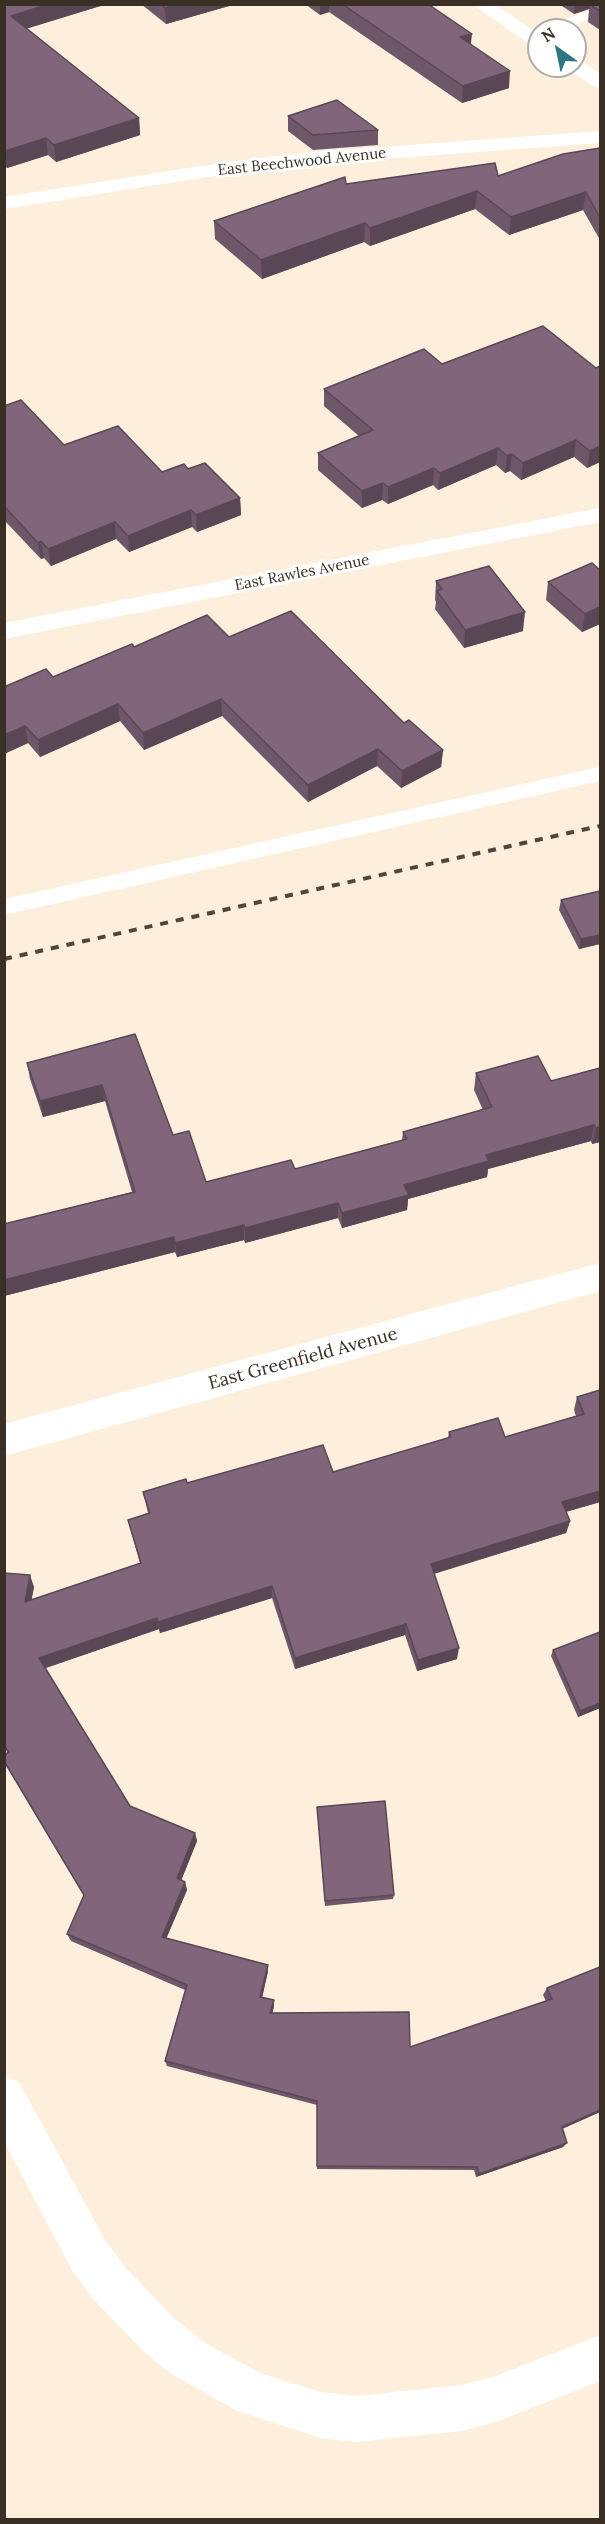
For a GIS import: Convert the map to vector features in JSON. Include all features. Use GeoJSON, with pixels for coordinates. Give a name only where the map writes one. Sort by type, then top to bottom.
{"type":"FeatureCollection","features":[{"type":"Feature","properties":{"kind":"street"},"geometry":{"type":"LineString","coordinates":[[481,4],[527,32]]}},
{"type":"Feature","properties":{"kind":"street"},"geometry":{"type":"LineString","coordinates":[[587,73],[600,82]]}},
{"type":"Feature","properties":{"kind":"street","name":"East Beechwood Avenue"},"geometry":{"type":"LineString","coordinates":[[4,203],[214,170],[301,159],[600,137]]}},
{"type":"Feature","properties":{"kind":"street","name":"East Rawles Avenue"},"geometry":{"type":"LineString","coordinates":[[4,631],[600,514]]}},
{"type":"Feature","properties":{"kind":"street","name":"East Greenfield Avenue"},"geometry":{"type":"LineString","coordinates":[[4,1440],[600,1277]]}},
{"type":"Feature","properties":{"kind":"street"},"geometry":{"type":"LineString","coordinates":[[4,2097],[89,2256],[110,2284],[134,2311],[189,2359],[254,2395],[321,2415],[356,2419],[462,2409],[496,2399],[600,2358]]}},
{"type":"Feature","properties":{"kind":"lane"},"geometry":{"type":"LineString","coordinates":[[581,18],[600,11]]}},
{"type":"Feature","properties":{"kind":"lane"},"geometry":{"type":"LineString","coordinates":[[4,907],[600,774]]}},
{"type":"Feature","properties":{"kind":"building"},"geometry":{"type":"Polygon","coordinates":[[[4,4],[49,4],[11,16],[139,118],[54,145],[46,138],[5,151],[4,4]]]}},
{"type":"Feature","properties":{"kind":"building"},"geometry":{"type":"Polygon","coordinates":[[[161,4],[176,4],[165,8],[161,4]]]}},
{"type":"Feature","properties":{"kind":"building"},"geometry":{"type":"Polygon","coordinates":[[[342,4],[428,4],[472,34],[460,37],[510,71],[463,86],[342,4]]]}},
{"type":"Feature","properties":{"kind":"building"},"geometry":{"type":"Polygon","coordinates":[[[600,4],[600,11],[590,5],[600,4]]]}},
{"type":"Feature","properties":{"kind":"building"},"geometry":{"type":"Polygon","coordinates":[[[337,100],[378,130],[313,135],[288,116],[337,100]]]}},
{"type":"Feature","properties":{"kind":"building"},"geometry":{"type":"Polygon","coordinates":[[[600,148],[600,218],[586,192],[511,217],[477,191],[370,228],[365,223],[261,260],[214,221],[345,177],[346,184],[495,163],[498,176],[563,154],[600,148]]]}},
{"type":"Feature","properties":{"kind":"building"},"geometry":{"type":"Polygon","coordinates":[[[543,326],[596,368],[600,366],[600,446],[590,451],[576,440],[523,463],[512,454],[507,456],[498,448],[440,473],[434,468],[388,487],[383,483],[362,491],[318,453],[373,430],[324,389],[424,349],[442,364],[543,326]]]}},
{"type":"Feature","properties":{"kind":"building"},"geometry":{"type":"Polygon","coordinates":[[[21,400],[64,445],[118,426],[162,472],[184,464],[188,469],[205,463],[240,498],[196,515],[191,510],[128,536],[115,522],[48,549],[41,541],[38,543],[4,506],[4,406],[21,400]]]}},
{"type":"Feature","properties":{"kind":"building"},"geometry":{"type":"Polygon","coordinates":[[[592,563],[600,570],[600,607],[585,614],[548,582],[592,563]]]}},
{"type":"Feature","properties":{"kind":"building"},"geometry":{"type":"Polygon","coordinates":[[[489,566],[525,612],[465,630],[437,591],[442,589],[436,581],[489,566]]]}},
{"type":"Feature","properties":{"kind":"building"},"geometry":{"type":"Polygon","coordinates":[[[291,611],[404,723],[409,720],[443,750],[402,771],[378,749],[308,785],[221,699],[143,733],[118,704],[38,740],[25,726],[4,735],[4,687],[46,669],[53,677],[132,644],[134,647],[207,615],[229,637],[291,611]]]}},
{"type":"Feature","properties":{"kind":"building"},"geometry":{"type":"Polygon","coordinates":[[[600,891],[600,935],[581,939],[561,900],[600,891]]]}},
{"type":"Feature","properties":{"kind":"building"},"geometry":{"type":"Polygon","coordinates":[[[135,1034],[173,1135],[189,1131],[206,1182],[291,1160],[295,1169],[407,1139],[403,1132],[492,1107],[476,1073],[538,1056],[551,1081],[600,1068],[600,1127],[596,1128],[594,1125],[486,1155],[489,1161],[404,1185],[409,1195],[342,1213],[338,1203],[245,1228],[244,1225],[175,1243],[174,1237],[4,1280],[4,1224],[135,1192],[102,1085],[40,1101],[27,1063],[135,1034]]]}},
{"type":"Feature","properties":{"kind":"building"},"geometry":{"type":"Polygon","coordinates":[[[600,1390],[600,1491],[562,1502],[570,1521],[431,1564],[459,1648],[418,1660],[406,1624],[295,1658],[272,1586],[158,1622],[157,1618],[39,1658],[130,1806],[195,1833],[177,1878],[185,1882],[162,1937],[268,1965],[260,1997],[274,2000],[270,2013],[409,2012],[410,2047],[552,1999],[547,1988],[600,1967],[600,2110],[562,2127],[567,2143],[479,2174],[477,2167],[317,2166],[317,2101],[165,2061],[187,1985],[67,1934],[84,1895],[4,1761],[4,1755],[9,1752],[4,1745],[4,1573],[30,1575],[25,1602],[141,1563],[128,1520],[150,1513],[143,1492],[186,1479],[187,1483],[323,1445],[333,1472],[451,1437],[449,1432],[498,1418],[505,1437],[584,1414],[577,1397],[600,1390]]]}},
{"type":"Feature","properties":{"kind":"building"},"geometry":{"type":"Polygon","coordinates":[[[600,1632],[600,1703],[580,1711],[553,1650],[600,1632]]]}},
{"type":"Feature","properties":{"kind":"building"},"geometry":{"type":"Polygon","coordinates":[[[385,1801],[394,1895],[325,1901],[317,1807],[385,1801]]]}},
{"type":"Feature","properties":{"kind":"railway"},"geometry":{"type":"LineString","coordinates":[[6,958],[4,959],[600,826]]}}]}
